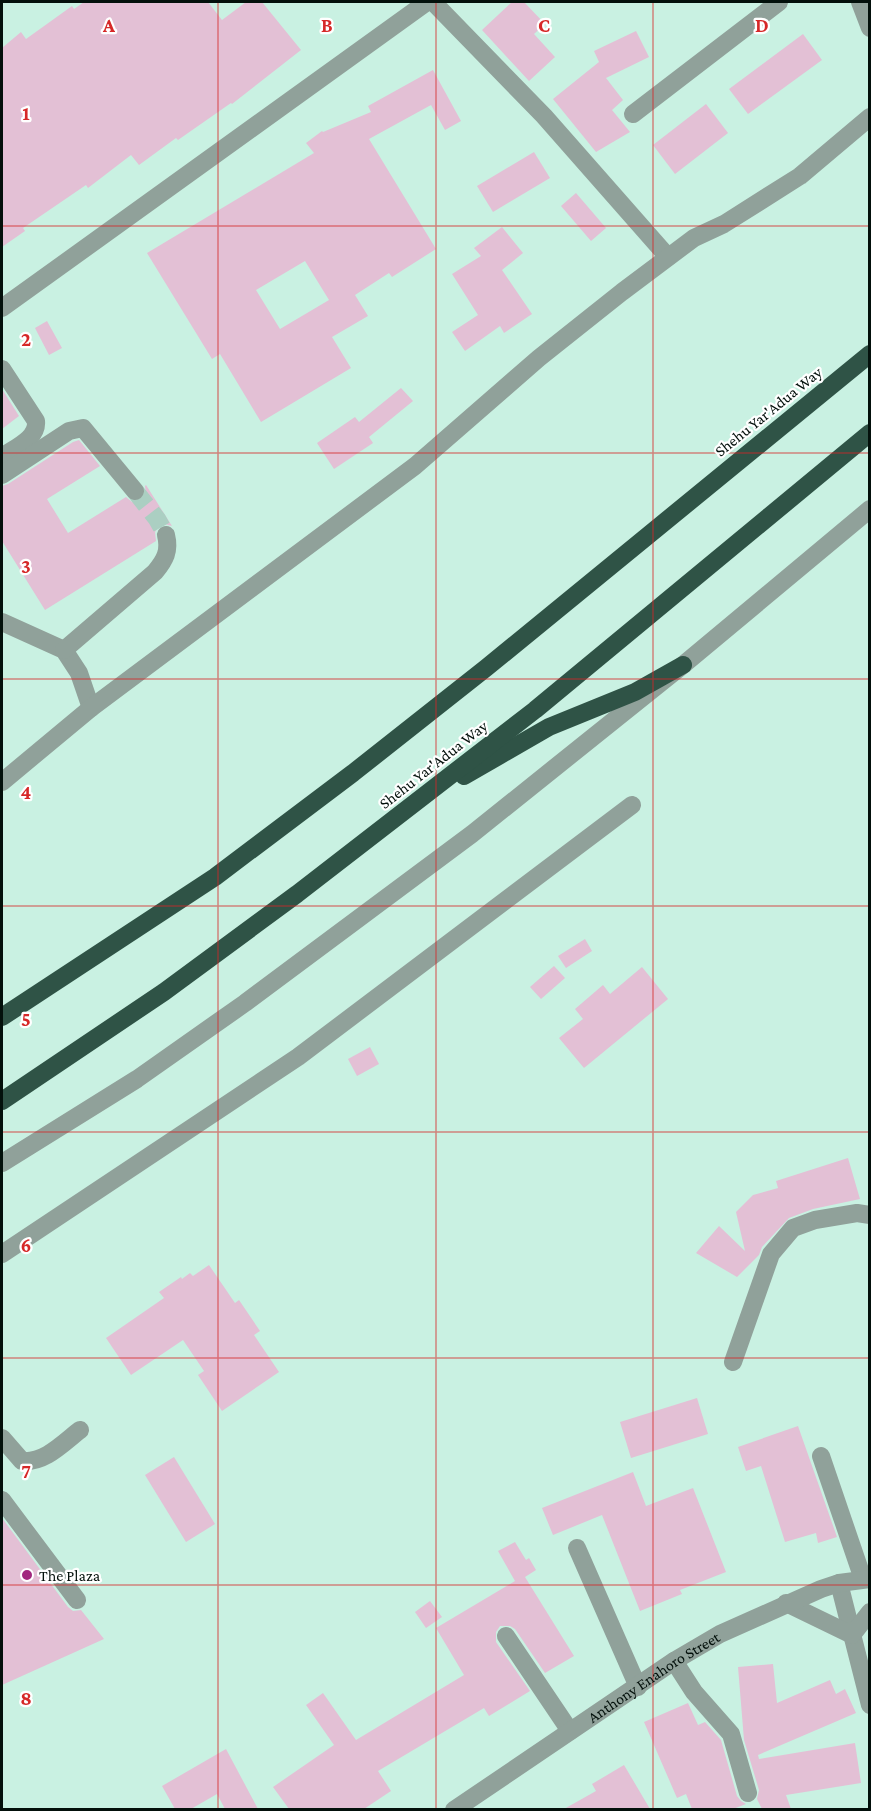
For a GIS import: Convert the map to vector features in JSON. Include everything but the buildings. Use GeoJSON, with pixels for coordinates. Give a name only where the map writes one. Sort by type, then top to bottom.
{"type":"FeatureCollection","features":[{"type":"Feature","properties":{"kind":"highway","name":"Shehu Yar'Adua Way"},"geometry":{"type":"LineString","coordinates":[[2,1017],[215,877],[353,773],[486,668],[870,354]]}},
{"type":"Feature","properties":{"kind":"highway","name":"Shehu Yar'Adua Way"},"geometry":{"type":"LineString","coordinates":[[2,1101],[164,992],[297,894],[535,710],[870,433]]}},
{"type":"Feature","properties":{"kind":"highway"},"geometry":{"type":"LineString","coordinates":[[417,801],[549,727],[626,696],[683,665]]}},
{"type":"Feature","properties":{"kind":"street"},"geometry":{"type":"LineString","coordinates":[[2,308],[427,2]]}},
{"type":"Feature","properties":{"kind":"street"},"geometry":{"type":"LineString","coordinates":[[433,2],[544,116],[668,257]]}},
{"type":"Feature","properties":{"kind":"street"},"geometry":{"type":"LineString","coordinates":[[633,114],[779,2]]}},
{"type":"Feature","properties":{"kind":"street"},"geometry":{"type":"LineString","coordinates":[[860,2],[870,28]]}},
{"type":"Feature","properties":{"kind":"street"},"geometry":{"type":"LineString","coordinates":[[2,782],[91,708],[415,466],[539,358],[668,257],[694,238],[724,224],[800,176],[870,117]]}},
{"type":"Feature","properties":{"kind":"street"},"geometry":{"type":"LineString","coordinates":[[2,369],[37,426],[31,436],[2,457]]}},
{"type":"Feature","properties":{"kind":"street"},"geometry":{"type":"LineString","coordinates":[[2,475],[69,431],[83,428],[135,491]]}},
{"type":"Feature","properties":{"kind":"street"},"geometry":{"type":"LineString","coordinates":[[2,1163],[137,1078],[245,1003],[472,834],[683,665],[870,509]]}},
{"type":"Feature","properties":{"kind":"street"},"geometry":{"type":"LineString","coordinates":[[64,650],[155,572],[165,560],[168,550],[166,535]]}},
{"type":"Feature","properties":{"kind":"street"},"geometry":{"type":"LineString","coordinates":[[2,622],[64,650],[79,673],[91,708]]}},
{"type":"Feature","properties":{"kind":"street"},"geometry":{"type":"LineString","coordinates":[[2,1254],[298,1057],[632,805]]}},
{"type":"Feature","properties":{"kind":"street"},"geometry":{"type":"LineString","coordinates":[[733,1362],[771,1254],[793,1228],[815,1220],[858,1213],[870,1215]]}},
{"type":"Feature","properties":{"kind":"street"},"geometry":{"type":"LineString","coordinates":[[5,1448],[22,1461],[40,1460],[80,1430]]}},
{"type":"Feature","properties":{"kind":"street"},"geometry":{"type":"LineString","coordinates":[[821,1456],[866,1579]]}},
{"type":"Feature","properties":{"kind":"street"},"geometry":{"type":"LineString","coordinates":[[2,1500],[77,1600]]}},
{"type":"Feature","properties":{"kind":"street"},"geometry":{"type":"LineString","coordinates":[[577,1548],[638,1687]]}},
{"type":"Feature","properties":{"kind":"street","name":"Anthony Enahoro Street"},"geometry":{"type":"LineString","coordinates":[[454,1809],[674,1661],[720,1634],[786,1603],[839,1583],[866,1579]]}},
{"type":"Feature","properties":{"kind":"street"},"geometry":{"type":"LineString","coordinates":[[839,1583],[870,1705]]}},
{"type":"Feature","properties":{"kind":"street"},"geometry":{"type":"LineString","coordinates":[[786,1603],[852,1635]]}},
{"type":"Feature","properties":{"kind":"street"},"geometry":{"type":"LineString","coordinates":[[852,1635],[870,1612]]}},
{"type":"Feature","properties":{"kind":"street"},"geometry":{"type":"LineString","coordinates":[[506,1636],[570,1731]]}},
{"type":"Feature","properties":{"kind":"street"},"geometry":{"type":"LineString","coordinates":[[674,1661],[694,1692],[731,1734],[748,1793]]}},
{"type":"Feature","properties":{"kind":"tunnel"},"geometry":{"type":"LineString","coordinates":[[135,491],[157,519],[166,535]]}},
{"type":"Feature","properties":{"kind":"place","name":"The Plaza"},"geometry":{"type":"Point","coordinates":[27,1575]}}]}
